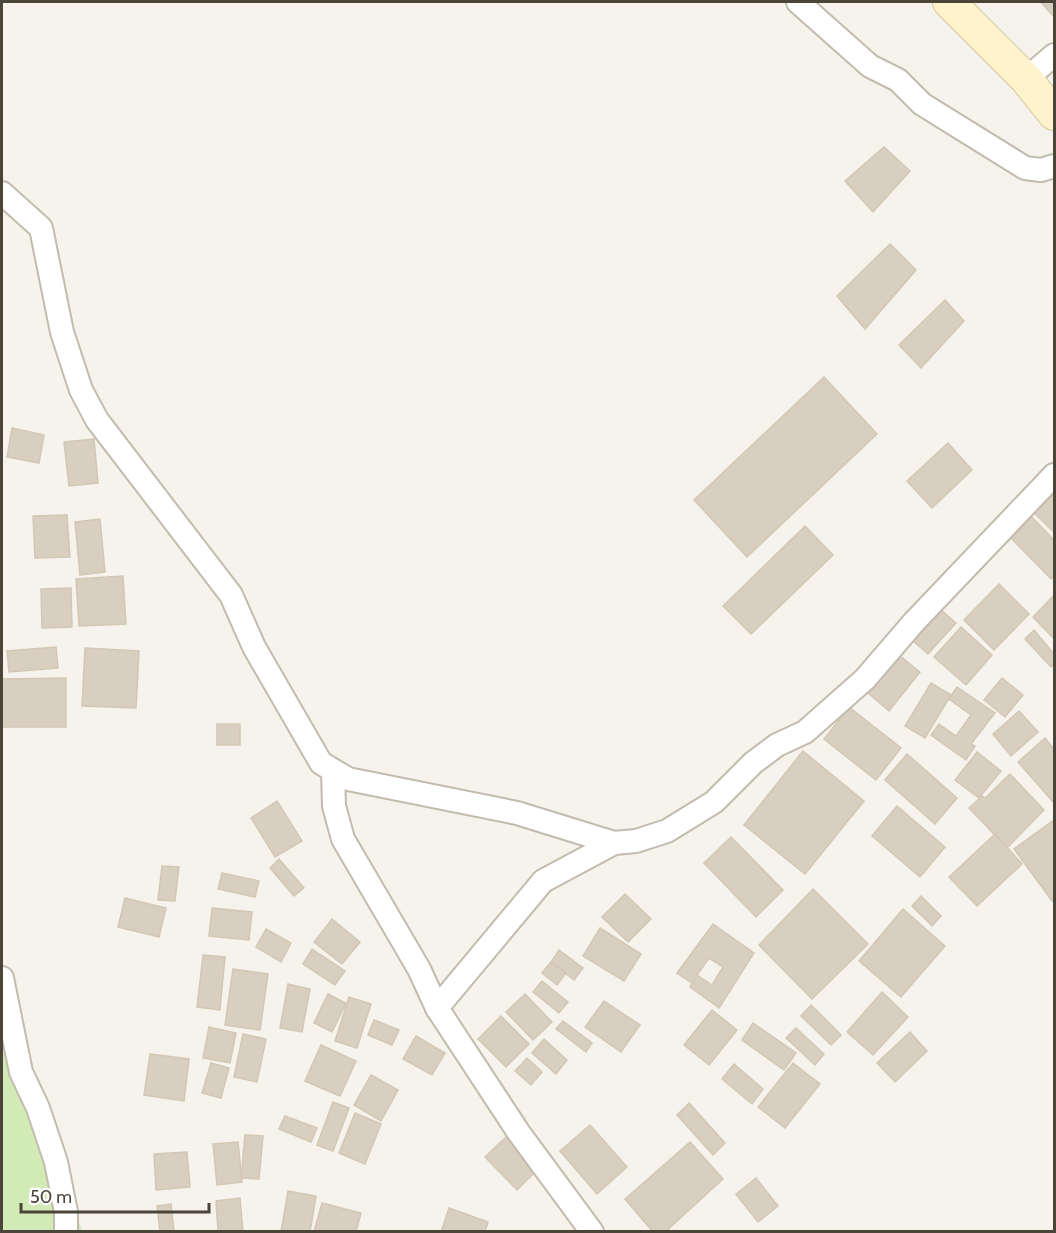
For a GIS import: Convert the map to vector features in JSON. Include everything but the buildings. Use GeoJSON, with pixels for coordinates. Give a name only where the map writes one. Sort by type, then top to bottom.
{"type":"FeatureCollection","features":[{"type":"Feature","properties":{"kind":"main road"},"geometry":{"type":"LineString","coordinates":[[949,2],[1026,79],[1054,114]]}},
{"type":"Feature","properties":{"kind":"street"},"geometry":{"type":"LineString","coordinates":[[798,2],[870,66],[898,80],[922,104],[1025,168],[1041,170],[1054,166]]}},
{"type":"Feature","properties":{"kind":"street"},"geometry":{"type":"LineString","coordinates":[[1026,79],[1054,55]]}},
{"type":"Feature","properties":{"kind":"street"},"geometry":{"type":"LineString","coordinates":[[2,193],[41,228],[62,332],[81,390],[97,420],[231,595],[254,647],[292,709],[310,747],[321,763],[348,779],[517,813],[614,843],[636,841],[667,831],[714,802],[753,763],[777,745],[805,732],[865,679],[914,622],[1054,475]]}},
{"type":"Feature","properties":{"kind":"street"},"geometry":{"type":"LineString","coordinates":[[333,771],[333,806],[343,839],[419,969],[436,1008],[519,1133],[592,1232]]}},
{"type":"Feature","properties":{"kind":"street"},"geometry":{"type":"LineString","coordinates":[[436,1008],[543,881],[614,843]]}},
{"type":"Feature","properties":{"kind":"street"},"geometry":{"type":"LineString","coordinates":[[2,978],[21,1072],[38,1108],[56,1162],[66,1212],[66,1232]]}},
{"type":"Feature","properties":{"kind":"green space"},"geometry":{"type":"Polygon","coordinates":[[[2,976],[82,1231],[2,1231],[2,976]]]}}]}
